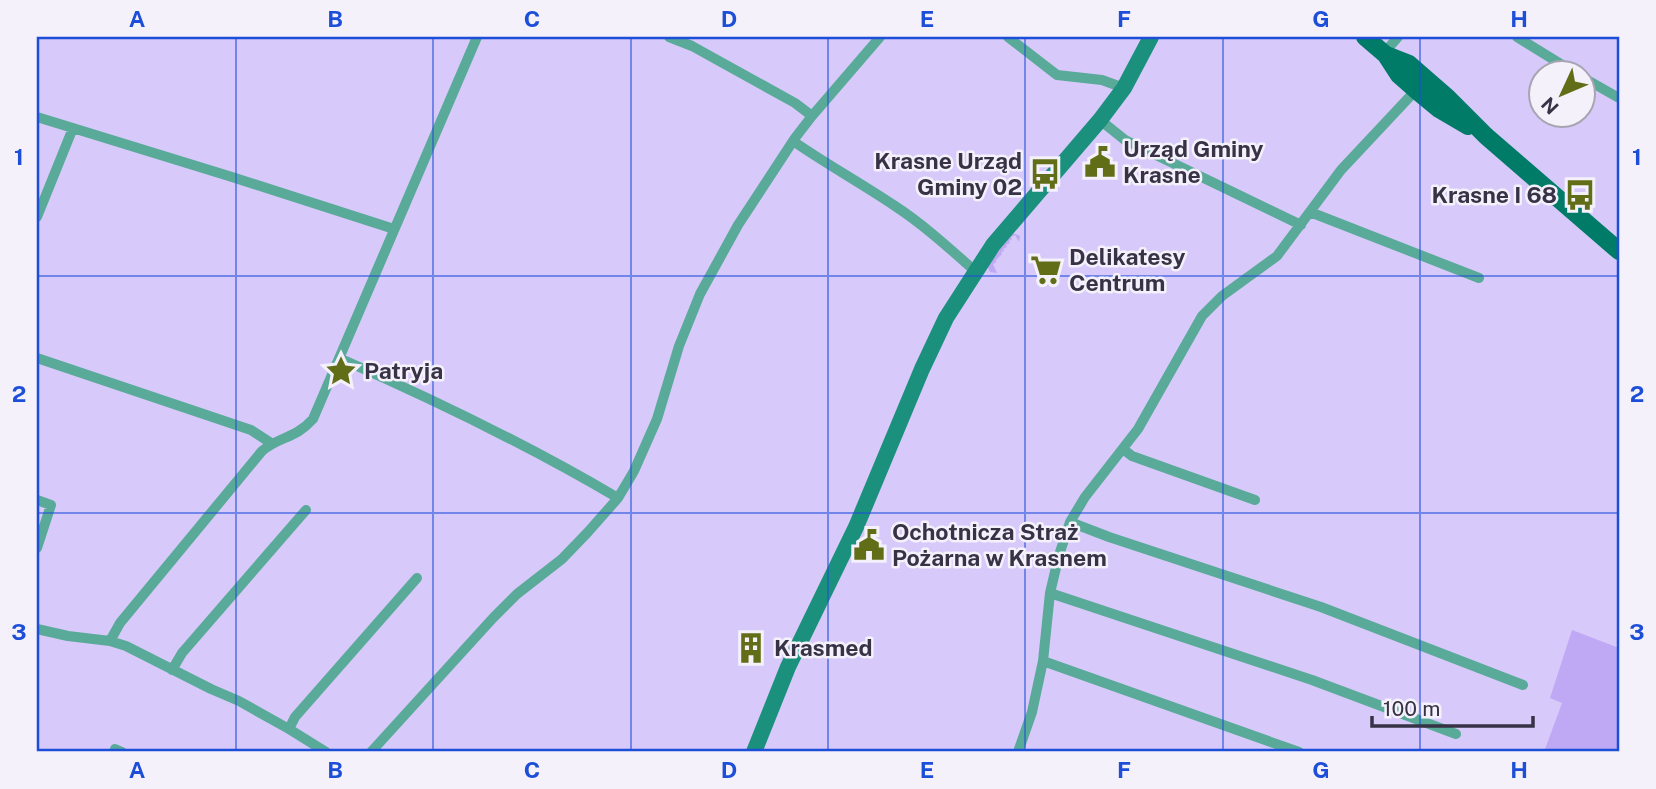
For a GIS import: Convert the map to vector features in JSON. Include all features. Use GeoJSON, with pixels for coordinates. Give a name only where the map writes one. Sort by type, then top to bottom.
{"type":"FeatureCollection","features":[{"type":"Feature","properties":{"kind":"main road"},"geometry":{"type":"LineString","coordinates":[[1365,37],[1385,54],[1399,75],[1438,109],[1486,136]]}},
{"type":"Feature","properties":{"kind":"main road"},"geometry":{"type":"LineString","coordinates":[[1385,54],[1414,68],[1486,136],[1619,251]]}},
{"type":"Feature","properties":{"kind":"street"},"geometry":{"type":"LineString","coordinates":[[110,641],[120,624],[262,451],[271,443],[304,429],[313,419],[477,37]]}},
{"type":"Feature","properties":{"kind":"street"},"geometry":{"type":"LineString","coordinates":[[669,37],[692,46],[795,103],[812,116]]}},
{"type":"Feature","properties":{"kind":"street"},"geometry":{"type":"LineString","coordinates":[[371,752],[493,618],[517,594],[562,559],[618,498],[634,471],[657,419],[679,346],[700,295],[738,225],[793,141],[877,37]]}},
{"type":"Feature","properties":{"kind":"street"},"geometry":{"type":"LineString","coordinates":[[1007,37],[1057,75],[1102,79],[1124,88]]}},
{"type":"Feature","properties":{"kind":"street"},"geometry":{"type":"LineString","coordinates":[[754,752],[788,667],[856,527],[946,318],[993,245],[1124,88],[1151,37]]}},
{"type":"Feature","properties":{"kind":"street"},"geometry":{"type":"LineString","coordinates":[[1385,54],[1398,37]]}},
{"type":"Feature","properties":{"kind":"street"},"geometry":{"type":"LineString","coordinates":[[1517,37],[1554,60]]}},
{"type":"Feature","properties":{"kind":"street"},"geometry":{"type":"LineString","coordinates":[[1018,752],[1032,712],[1044,662],[1051,593],[1070,522],[1085,497],[1138,429],[1202,316],[1222,296],[1277,256],[1349,160],[1416,90],[1418,79],[1414,68]]}},
{"type":"Feature","properties":{"kind":"street"},"geometry":{"type":"LineString","coordinates":[[1596,84],[1619,98]]}},
{"type":"Feature","properties":{"kind":"street"},"geometry":{"type":"LineString","coordinates":[[1416,90],[1445,95]]}},
{"type":"Feature","properties":{"kind":"street"},"geometry":{"type":"LineString","coordinates":[[37,117],[394,229]]}},
{"type":"Feature","properties":{"kind":"street"},"geometry":{"type":"LineString","coordinates":[[1100,120],[1125,140],[1301,225]]}},
{"type":"Feature","properties":{"kind":"street"},"geometry":{"type":"LineString","coordinates":[[37,217],[74,128]]}},
{"type":"Feature","properties":{"kind":"street"},"geometry":{"type":"LineString","coordinates":[[793,141],[893,205],[936,236],[975,271]]}},
{"type":"Feature","properties":{"kind":"street"},"geometry":{"type":"LineString","coordinates":[[1310,212],[1479,278]]}},
{"type":"Feature","properties":{"kind":"street"},"geometry":{"type":"LineString","coordinates":[[37,358],[251,430],[271,443]]}},
{"type":"Feature","properties":{"kind":"street"},"geometry":{"type":"LineString","coordinates":[[339,358],[427,397],[562,465],[618,498]]}},
{"type":"Feature","properties":{"kind":"street"},"geometry":{"type":"LineString","coordinates":[[1123,449],[1132,456],[1255,500]]}},
{"type":"Feature","properties":{"kind":"street"},"geometry":{"type":"LineString","coordinates":[[37,500],[51,505],[37,548]]}},
{"type":"Feature","properties":{"kind":"street"},"geometry":{"type":"LineString","coordinates":[[172,670],[183,653],[306,510]]}},
{"type":"Feature","properties":{"kind":"street"},"geometry":{"type":"LineString","coordinates":[[1070,522],[1321,607],[1523,685]]}},
{"type":"Feature","properties":{"kind":"street"},"geometry":{"type":"LineString","coordinates":[[289,729],[295,717],[417,578]]}},
{"type":"Feature","properties":{"kind":"street"},"geometry":{"type":"LineString","coordinates":[[1051,593],[1312,680],[1456,734]]}},
{"type":"Feature","properties":{"kind":"street"},"geometry":{"type":"LineString","coordinates":[[37,629],[126,646],[239,701],[326,752]]}},
{"type":"Feature","properties":{"kind":"street"},"geometry":{"type":"LineString","coordinates":[[1044,662],[1299,752]]}},
{"type":"Feature","properties":{"kind":"shaded area"},"geometry":{"type":"Polygon","coordinates":[[[1013,233],[1020,236],[1019,242],[1015,235],[1011,237],[1010,243],[993,264],[997,273],[990,272],[987,266],[1013,233]]]}},
{"type":"Feature","properties":{"kind":"shaded area"},"geometry":{"type":"Polygon","coordinates":[[[1572,630],[1619,648],[1619,752],[1544,752],[1562,703],[1550,698],[1572,630]]]}},
{"type":"Feature","properties":{"kind":"place","name":"Urząd Gminy Krasne"},"geometry":{"type":"Point","coordinates":[1100,162]}},
{"type":"Feature","properties":{"kind":"place","name":"Krasne Urząd Gminy 02"},"geometry":{"type":"Point","coordinates":[1045,174]}},
{"type":"Feature","properties":{"kind":"place","name":"Krasne I 68"},"geometry":{"type":"Point","coordinates":[1580,195]}},
{"type":"Feature","properties":{"kind":"place","name":"Delikatesy Centrum"},"geometry":{"type":"Point","coordinates":[1046,270]}},
{"type":"Feature","properties":{"kind":"place","name":"Patryja"},"geometry":{"type":"Point","coordinates":[341,371]}},
{"type":"Feature","properties":{"kind":"place","name":"Ochotnicza Straż Pożarna w Krasnem"},"geometry":{"type":"Point","coordinates":[869,545]}},
{"type":"Feature","properties":{"kind":"place","name":"Krasmed"},"geometry":{"type":"Point","coordinates":[751,648]}}]}
